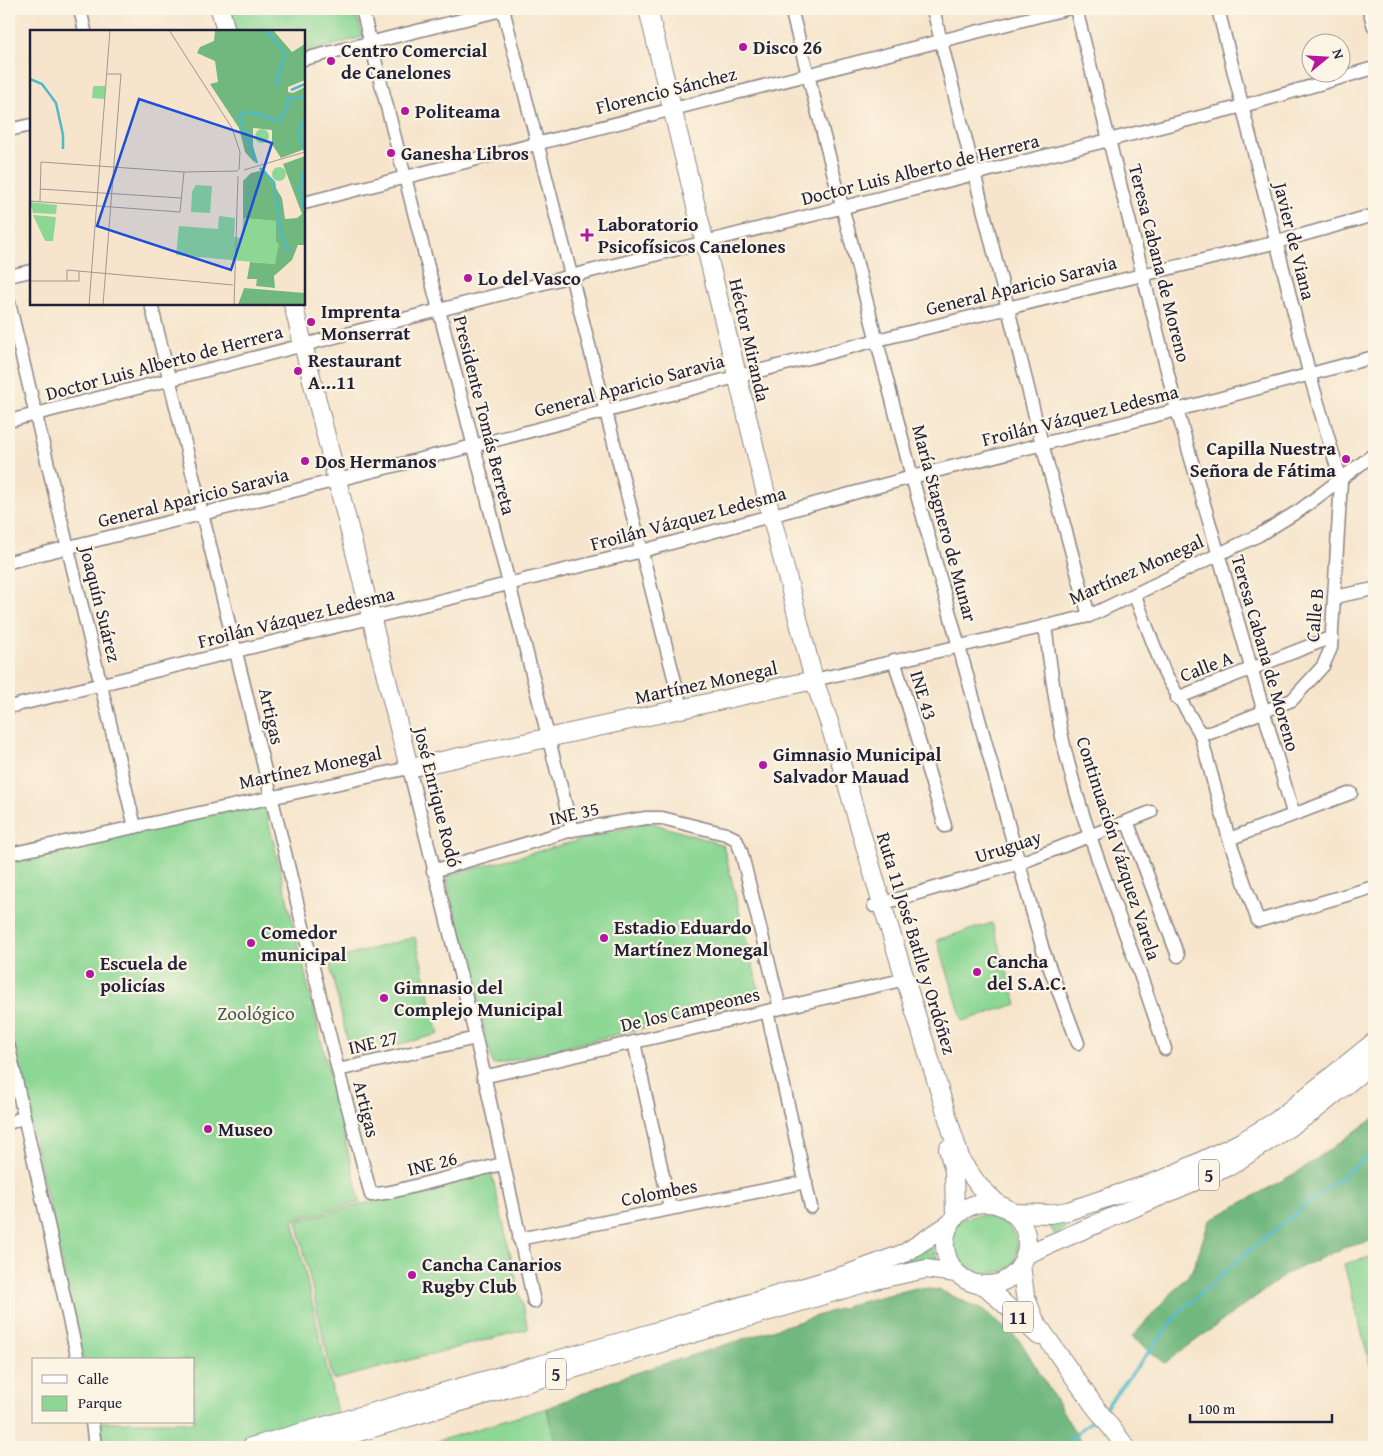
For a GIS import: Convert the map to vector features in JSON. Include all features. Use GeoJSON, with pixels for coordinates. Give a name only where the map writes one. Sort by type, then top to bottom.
{"type":"FeatureCollection","features":[{"type":"Feature","properties":{"kind":"highway"},"geometry":{"type":"LineString","coordinates":[[220,9],[226,30]]}},
{"type":"Feature","properties":{"kind":"highway","name":"Héctor Miranda"},"geometry":{"type":"LineString","coordinates":[[648,9],[810,681]]}},
{"type":"Feature","properties":{"kind":"highway","name":"José Enrique Rodó"},"geometry":{"type":"LineString","coordinates":[[293,305],[409,768]]}},
{"type":"Feature","properties":{"kind":"highway","name":"Martínez Monegal"},"geometry":{"type":"LineString","coordinates":[[409,768],[810,681]]}},
{"type":"Feature","properties":{"kind":"highway","name":"Ruta 11 José Batlle y Ordóñez"},"geometry":{"type":"LineString","coordinates":[[810,681],[829,722],[878,905],[951,1157],[954,1172],[953,1220]]}},
{"type":"Feature","properties":{"kind":"highway","name":"Ruta 11 José Batlle y Ordóñez"},"geometry":{"type":"LineString","coordinates":[[901,980],[962,1161],[979,1186],[1006,1210]]}},
{"type":"Feature","properties":{"kind":"highway","name":"5"},"geometry":{"type":"LineString","coordinates":[[1006,1210],[1050,1214],[1068,1211],[1188,1169],[1276,1121],[1374,1042]]}},
{"type":"Feature","properties":{"kind":"highway","name":"5"},"geometry":{"type":"LineString","coordinates":[[1023,1260],[1230,1166],[1314,1111],[1374,1062]]}},
{"type":"Feature","properties":{"kind":"highway"},"geometry":{"type":"LineString","coordinates":[[990,1204],[1006,1210],[1023,1228],[1026,1236],[1023,1260],[1005,1280],[984,1285],[974,1284],[956,1273],[947,1258],[945,1240],[953,1220],[971,1206],[990,1204]]}},
{"type":"Feature","properties":{"kind":"highway","name":"5"},"geometry":{"type":"LineString","coordinates":[[312,1441],[631,1339],[851,1273],[905,1253],[953,1220]]}},
{"type":"Feature","properties":{"kind":"highway","name":"11"},"geometry":{"type":"LineString","coordinates":[[1023,1260],[1028,1307],[1035,1321],[1093,1404],[1126,1447]]}},
{"type":"Feature","properties":{"kind":"highway","name":"5"},"geometry":{"type":"LineString","coordinates":[[251,1447],[284,1438],[312,1441],[874,1280],[926,1270],[956,1273]]}},
{"type":"Feature","properties":{"kind":"highway","name":"11"},"geometry":{"type":"LineString","coordinates":[[984,1285],[1053,1348]]}},
{"type":"Feature","properties":{"kind":"street"},"geometry":{"type":"LineString","coordinates":[[80,9],[85,30]]}},
{"type":"Feature","properties":{"kind":"street","name":"Presidente Tomás Berreta"},"geometry":{"type":"LineString","coordinates":[[362,9],[572,830]]}},
{"type":"Feature","properties":{"kind":"street"},"geometry":{"type":"LineString","coordinates":[[305,59],[504,9],[682,709]]}},
{"type":"Feature","properties":{"kind":"street","name":"María Stagnero de Munar"},"geometry":{"type":"LineString","coordinates":[[791,9],[912,477],[1043,950],[1078,1043]]}},
{"type":"Feature","properties":{"kind":"street"},"geometry":{"type":"LineString","coordinates":[[933,9],[1042,444],[1089,616]]}},
{"type":"Feature","properties":{"kind":"street","name":"Florencio Sánchez"},"geometry":{"type":"LineString","coordinates":[[305,203],[672,107],[1066,9]]}},
{"type":"Feature","properties":{"kind":"street","name":"Teresa Cabana de Moreno"},"geometry":{"type":"LineString","coordinates":[[1076,9],[1177,410],[1293,813]]}},
{"type":"Feature","properties":{"kind":"street","name":"Javier de Viana"},"geometry":{"type":"LineString","coordinates":[[1218,9],[1310,376],[1341,481]]}},
{"type":"Feature","properties":{"kind":"street"},"geometry":{"type":"LineString","coordinates":[[1369,9],[1374,26]]}},
{"type":"Feature","properties":{"kind":"street","name":"Doctor Luis Alberto de Herrera"},"geometry":{"type":"LineString","coordinates":[[9,421],[1243,106],[1374,68]]}},
{"type":"Feature","properties":{"kind":"street"},"geometry":{"type":"LineString","coordinates":[[9,130],[30,125]]}},
{"type":"Feature","properties":{"kind":"street","name":"General Aparicio Saravia"},"geometry":{"type":"LineString","coordinates":[[9,562],[473,446],[877,340],[1277,242],[1374,215]]}},
{"type":"Feature","properties":{"kind":"street"},"geometry":{"type":"LineString","coordinates":[[9,276],[30,271]]}},
{"type":"Feature","properties":{"kind":"street","name":"Joaquín Suárez"},"geometry":{"type":"LineString","coordinates":[[9,303],[135,827]]}},
{"type":"Feature","properties":{"kind":"street","name":"Artigas"},"geometry":{"type":"LineString","coordinates":[[151,305],[338,1070],[371,1195]]}},
{"type":"Feature","properties":{"kind":"street","name":"Froilán Vázquez Ledesma"},"geometry":{"type":"LineString","coordinates":[[9,707],[642,551],[912,477],[1310,376],[1374,357]]}},
{"type":"Feature","properties":{"kind":"street","name":"Martínez Monegal"},"geometry":{"type":"LineString","coordinates":[[810,681],[1089,616],[1135,596],[1259,535],[1300,510],[1341,481],[1374,454]]}},
{"type":"Feature","properties":{"kind":"street","name":"Calle B"},"geometry":{"type":"LineString","coordinates":[[1200,733],[1210,733],[1292,700],[1324,666],[1331,648],[1341,481]]}},
{"type":"Feature","properties":{"kind":"street"},"geometry":{"type":"LineString","coordinates":[[1334,597],[1374,589]]}},
{"type":"Feature","properties":{"kind":"street"},"geometry":{"type":"LineString","coordinates":[[1135,596],[1165,674],[1177,698],[1200,733],[1229,839],[1258,921],[1374,887]]}},
{"type":"Feature","properties":{"kind":"street","name":"Continuación Vázquez Varela"},"geometry":{"type":"LineString","coordinates":[[1045,626],[1064,749],[1091,836],[1152,1007],[1165,1049]]}},
{"type":"Feature","properties":{"kind":"street","name":"Calle A"},"geometry":{"type":"LineString","coordinates":[[1177,698],[1332,637]]}},
{"type":"Feature","properties":{"kind":"street","name":"INE 43"},"geometry":{"type":"LineString","coordinates":[[894,660],[945,826]]}},
{"type":"Feature","properties":{"kind":"street","name":"Martínez Monegal"},"geometry":{"type":"LineString","coordinates":[[9,854],[409,768]]}},
{"type":"Feature","properties":{"kind":"street","name":"José Enrique Rodó"},"geometry":{"type":"LineString","coordinates":[[409,768],[433,871],[476,1038],[502,1164],[534,1302]]}},
{"type":"Feature","properties":{"kind":"street"},"geometry":{"type":"LineString","coordinates":[[1229,839],[1293,813],[1351,793]]}},
{"type":"Feature","properties":{"kind":"street","name":"Uruguay"},"geometry":{"type":"LineString","coordinates":[[878,905],[1020,863],[1151,812]]}},
{"type":"Feature","properties":{"kind":"street","name":"INE 35"},"geometry":{"type":"LineString","coordinates":[[433,871],[572,830],[662,818],[726,834],[736,839],[741,851],[780,1008]]}},
{"type":"Feature","properties":{"kind":"street"},"geometry":{"type":"LineString","coordinates":[[1127,821],[1178,956]]}},
{"type":"Feature","properties":{"kind":"street","name":"De los Campeones"},"geometry":{"type":"LineString","coordinates":[[483,1077],[901,980]]}},
{"type":"Feature","properties":{"kind":"street"},"geometry":{"type":"LineString","coordinates":[[767,1011],[811,1207]]}},
{"type":"Feature","properties":{"kind":"street","name":"INE 27"},"geometry":{"type":"LineString","coordinates":[[338,1070],[476,1038]]}},
{"type":"Feature","properties":{"kind":"street"},"geometry":{"type":"LineString","coordinates":[[634,1042],[670,1208]]}},
{"type":"Feature","properties":{"kind":"street"},"geometry":{"type":"LineString","coordinates":[[9,1048],[78,1358]]}},
{"type":"Feature","properties":{"kind":"street"},"geometry":{"type":"LineString","coordinates":[[9,1123],[24,1117]]}},
{"type":"Feature","properties":{"kind":"street","name":"INE 26"},"geometry":{"type":"LineString","coordinates":[[371,1195],[391,1192],[502,1164]]}},
{"type":"Feature","properties":{"kind":"street","name":"Colombes"},"geometry":{"type":"LineString","coordinates":[[519,1239],[806,1182]]}},
{"type":"Feature","properties":{"kind":"street"},"geometry":{"type":"LineString","coordinates":[[92,1424],[95,1447]]}},
{"type":"Feature","properties":{"kind":"green space"},"geometry":{"type":"Polygon","coordinates":[[[230,9],[355,9],[363,37],[305,53],[305,30],[236,30],[230,9]]]}},
{"type":"Feature","properties":{"kind":"green space","name":"Zoológico"},"geometry":{"type":"Polygon","coordinates":[[[264,803],[360,1202],[293,1220],[345,1447],[103,1447],[97,1424],[195,1424],[195,1358],[83,1358],[9,1025],[9,860],[264,803]]]}},
{"type":"Feature","properties":{"kind":"green space","name":"Estadio Eduardo Martínez Monegal"},"geometry":{"type":"Polygon","coordinates":[[[648,822],[723,845],[761,999],[493,1065],[446,876],[648,822]]]}},
{"type":"Feature","properties":{"kind":"green space","name":"Cancha del S.A.C."},"geometry":{"type":"Polygon","coordinates":[[[992,923],[1017,1004],[963,1021],[937,940],[992,923]]]}},
{"type":"Feature","properties":{"kind":"green space","name":"Gimnasio del Complejo Municipal"},"geometry":{"type":"Polygon","coordinates":[[[415,937],[439,1034],[351,1057],[329,961],[415,937]]]}},
{"type":"Feature","properties":{"kind":"green space"},"geometry":{"type":"Polygon","coordinates":[[[1374,1118],[1374,1240],[1343,1248],[1288,1273],[1165,1363],[1132,1337],[1193,1270],[1209,1221],[1301,1170],[1374,1118]]]}},
{"type":"Feature","properties":{"kind":"green space","name":"Cancha Canarios Rugby Club"},"geometry":{"type":"Polygon","coordinates":[[[491,1171],[528,1329],[333,1380],[297,1221],[491,1171]]]}},
{"type":"Feature","properties":{"kind":"green space"},"geometry":{"type":"Polygon","coordinates":[[[1134,1197],[1080,1219],[1055,1235],[1047,1221],[1134,1197]]]}},
{"type":"Feature","properties":{"kind":"green space"},"geometry":{"type":"Polygon","coordinates":[[[979,1215],[1004,1224],[1014,1236],[1017,1244],[1015,1262],[1004,1270],[993,1273],[981,1273],[961,1262],[954,1253],[951,1242],[951,1229],[961,1219],[979,1215]]]}},
{"type":"Feature","properties":{"kind":"green space"},"geometry":{"type":"Polygon","coordinates":[[[933,1245],[934,1252],[941,1263],[890,1269],[889,1265],[933,1245]]]}},
{"type":"Feature","properties":{"kind":"green space"},"geometry":{"type":"Polygon","coordinates":[[[1374,1256],[1374,1380],[1344,1264],[1374,1256]]]}},
{"type":"Feature","properties":{"kind":"green space"},"geometry":{"type":"Polygon","coordinates":[[[916,1288],[940,1290],[986,1312],[1021,1342],[1084,1447],[556,1447],[547,1408],[617,1379],[864,1301],[916,1288]]]}},
{"type":"Feature","properties":{"kind":"green space"},"geometry":{"type":"Polygon","coordinates":[[[547,1408],[556,1447],[418,1447],[547,1408]]]}},
{"type":"Feature","properties":{"kind":"waterway"},"geometry":{"type":"LineString","coordinates":[[1104,1409],[1180,1312],[1245,1254],[1374,1151]]}},
{"type":"Feature","properties":{"kind":"waterway"},"geometry":{"type":"LineString","coordinates":[[1061,1447],[1096,1417]]}},
{"type":"Feature","properties":{"kind":"place","name":"Disco 26"},"geometry":{"type":"Point","coordinates":[743,47]}},
{"type":"Feature","properties":{"kind":"place","name":"Centro Comercial de Canelones"},"geometry":{"type":"Point","coordinates":[331,61]}},
{"type":"Feature","properties":{"kind":"place","name":"Politeama"},"geometry":{"type":"Point","coordinates":[405,111]}},
{"type":"Feature","properties":{"kind":"place","name":"Ganesha Libros"},"geometry":{"type":"Point","coordinates":[391,153]}},
{"type":"Feature","properties":{"kind":"place","name":"Laboratorio Psicofísicos Canelones"},"geometry":{"type":"Point","coordinates":[587,235]}},
{"type":"Feature","properties":{"kind":"place","name":"Lo del Vasco"},"geometry":{"type":"Point","coordinates":[468,278]}},
{"type":"Feature","properties":{"kind":"place","name":"Imprenta Monserrat"},"geometry":{"type":"Point","coordinates":[311,322]}},
{"type":"Feature","properties":{"kind":"place","name":"Restaurant A...11"},"geometry":{"type":"Point","coordinates":[298,371]}},
{"type":"Feature","properties":{"kind":"place","name":"Capilla Nuestra Señora de Fátima"},"geometry":{"type":"Point","coordinates":[1346,459]}},
{"type":"Feature","properties":{"kind":"place","name":"Dos Hermanos"},"geometry":{"type":"Point","coordinates":[305,461]}},
{"type":"Feature","properties":{"kind":"place","name":"Gimnasio Municipal Salvador Mauad"},"geometry":{"type":"Point","coordinates":[763,765]}},
{"type":"Feature","properties":{"kind":"place","name":"Estadio Eduardo Martínez Monegal"},"geometry":{"type":"Point","coordinates":[604,938]}},
{"type":"Feature","properties":{"kind":"place","name":"Comedor municipal"},"geometry":{"type":"Point","coordinates":[251,943]}},
{"type":"Feature","properties":{"kind":"place","name":"Cancha del S.A.C."},"geometry":{"type":"Point","coordinates":[977,972]}},
{"type":"Feature","properties":{"kind":"place","name":"Escuela de policías"},"geometry":{"type":"Point","coordinates":[90,974]}},
{"type":"Feature","properties":{"kind":"place","name":"Gimnasio del Complejo Municipal"},"geometry":{"type":"Point","coordinates":[384,998]}},
{"type":"Feature","properties":{"kind":"place","name":"Museo"},"geometry":{"type":"Point","coordinates":[208,1129]}},
{"type":"Feature","properties":{"kind":"place","name":"Cancha Canarios Rugby Club"},"geometry":{"type":"Point","coordinates":[412,1275]}}]}
